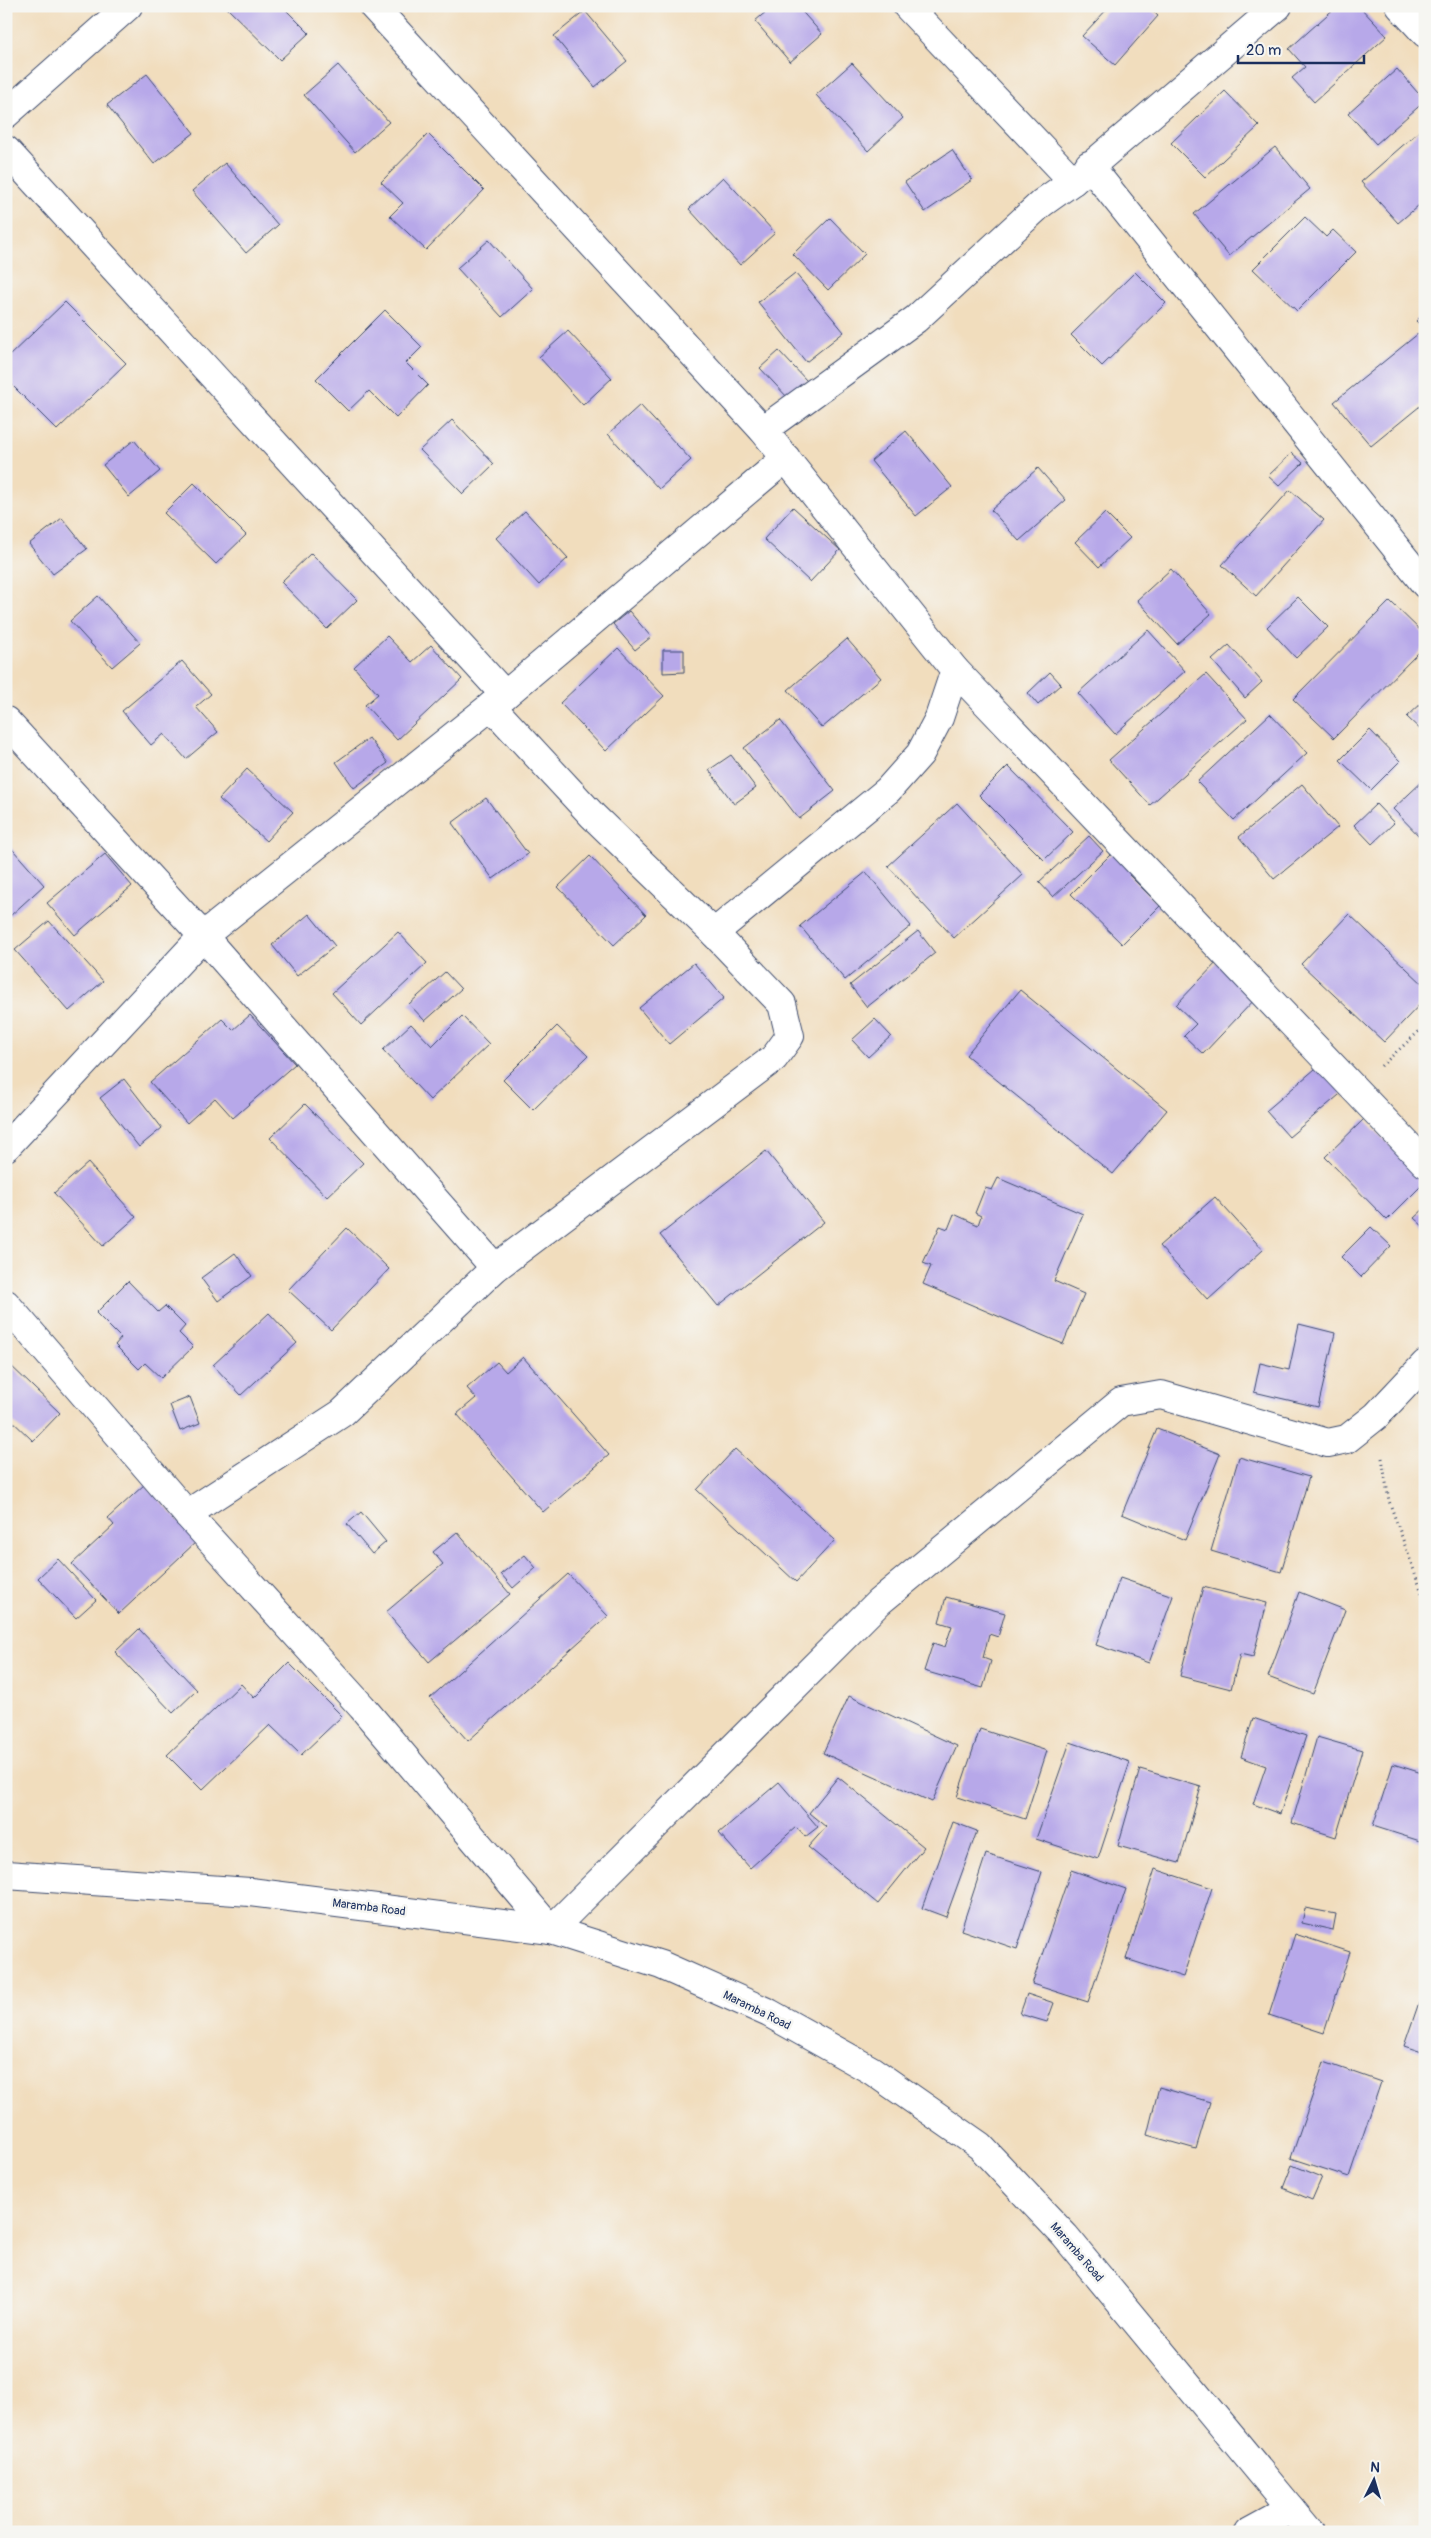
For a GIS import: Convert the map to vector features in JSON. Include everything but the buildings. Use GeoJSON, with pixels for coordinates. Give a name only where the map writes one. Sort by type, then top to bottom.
{"type":"FeatureCollection","features":[{"type":"Feature","properties":{"kind":"street"},"geometry":{"type":"LineString","coordinates":[[6,114],[128,6]]}},
{"type":"Feature","properties":{"kind":"street"},"geometry":{"type":"LineString","coordinates":[[374,6],[763,430],[955,670],[1354,1091],[1425,1163]]}},
{"type":"Feature","properties":{"kind":"street"},"geometry":{"type":"LineString","coordinates":[[907,6],[1081,173],[1425,584]]}},
{"type":"Feature","properties":{"kind":"street"},"geometry":{"type":"LineString","coordinates":[[763,430],[916,319],[1042,202],[1081,173],[1278,6]]}},
{"type":"Feature","properties":{"kind":"street"},"geometry":{"type":"LineString","coordinates":[[1400,6],[1425,33]]}},
{"type":"Feature","properties":{"kind":"street"},"geometry":{"type":"LineString","coordinates":[[6,150],[498,701],[593,816],[714,933],[782,1004],[790,1036],[774,1058],[495,1268],[342,1413],[187,1514]]}},
{"type":"Feature","properties":{"kind":"street"},"geometry":{"type":"LineString","coordinates":[[6,1147],[203,936],[498,701],[786,458]]}},
{"type":"Feature","properties":{"kind":"street"},"geometry":{"type":"LineString","coordinates":[[714,933],[888,790],[920,754],[940,718],[955,670]]}},
{"type":"Feature","properties":{"kind":"street"},"geometry":{"type":"LineString","coordinates":[[6,721],[203,936],[495,1268]]}},
{"type":"Feature","properties":{"kind":"street"},"geometry":{"type":"LineString","coordinates":[[6,1304],[187,1514],[362,1707],[551,1930],[879,1602],[1121,1402],[1161,1395],[1328,1443],[1348,1439],[1376,1416],[1425,1364]]}},
{"type":"Feature","properties":{"kind":"street","name":"Maramba Road"},"geometry":{"type":"LineString","coordinates":[[6,1875],[250,1892],[551,1930],[662,1965],[768,2013],[871,2070],[980,2146],[1065,2236],[1310,2532]]}},
{"type":"Feature","properties":{"kind":"street"},"geometry":{"type":"LineString","coordinates":[[1249,2532],[1291,2509]]}},
{"type":"Feature","properties":{"kind":"path"},"geometry":{"type":"LineString","coordinates":[[1354,1091],[1425,1026]]}},
{"type":"Feature","properties":{"kind":"path"},"geometry":{"type":"LineString","coordinates":[[1376,1416],[1389,1501],[1425,1601]]}}]}
